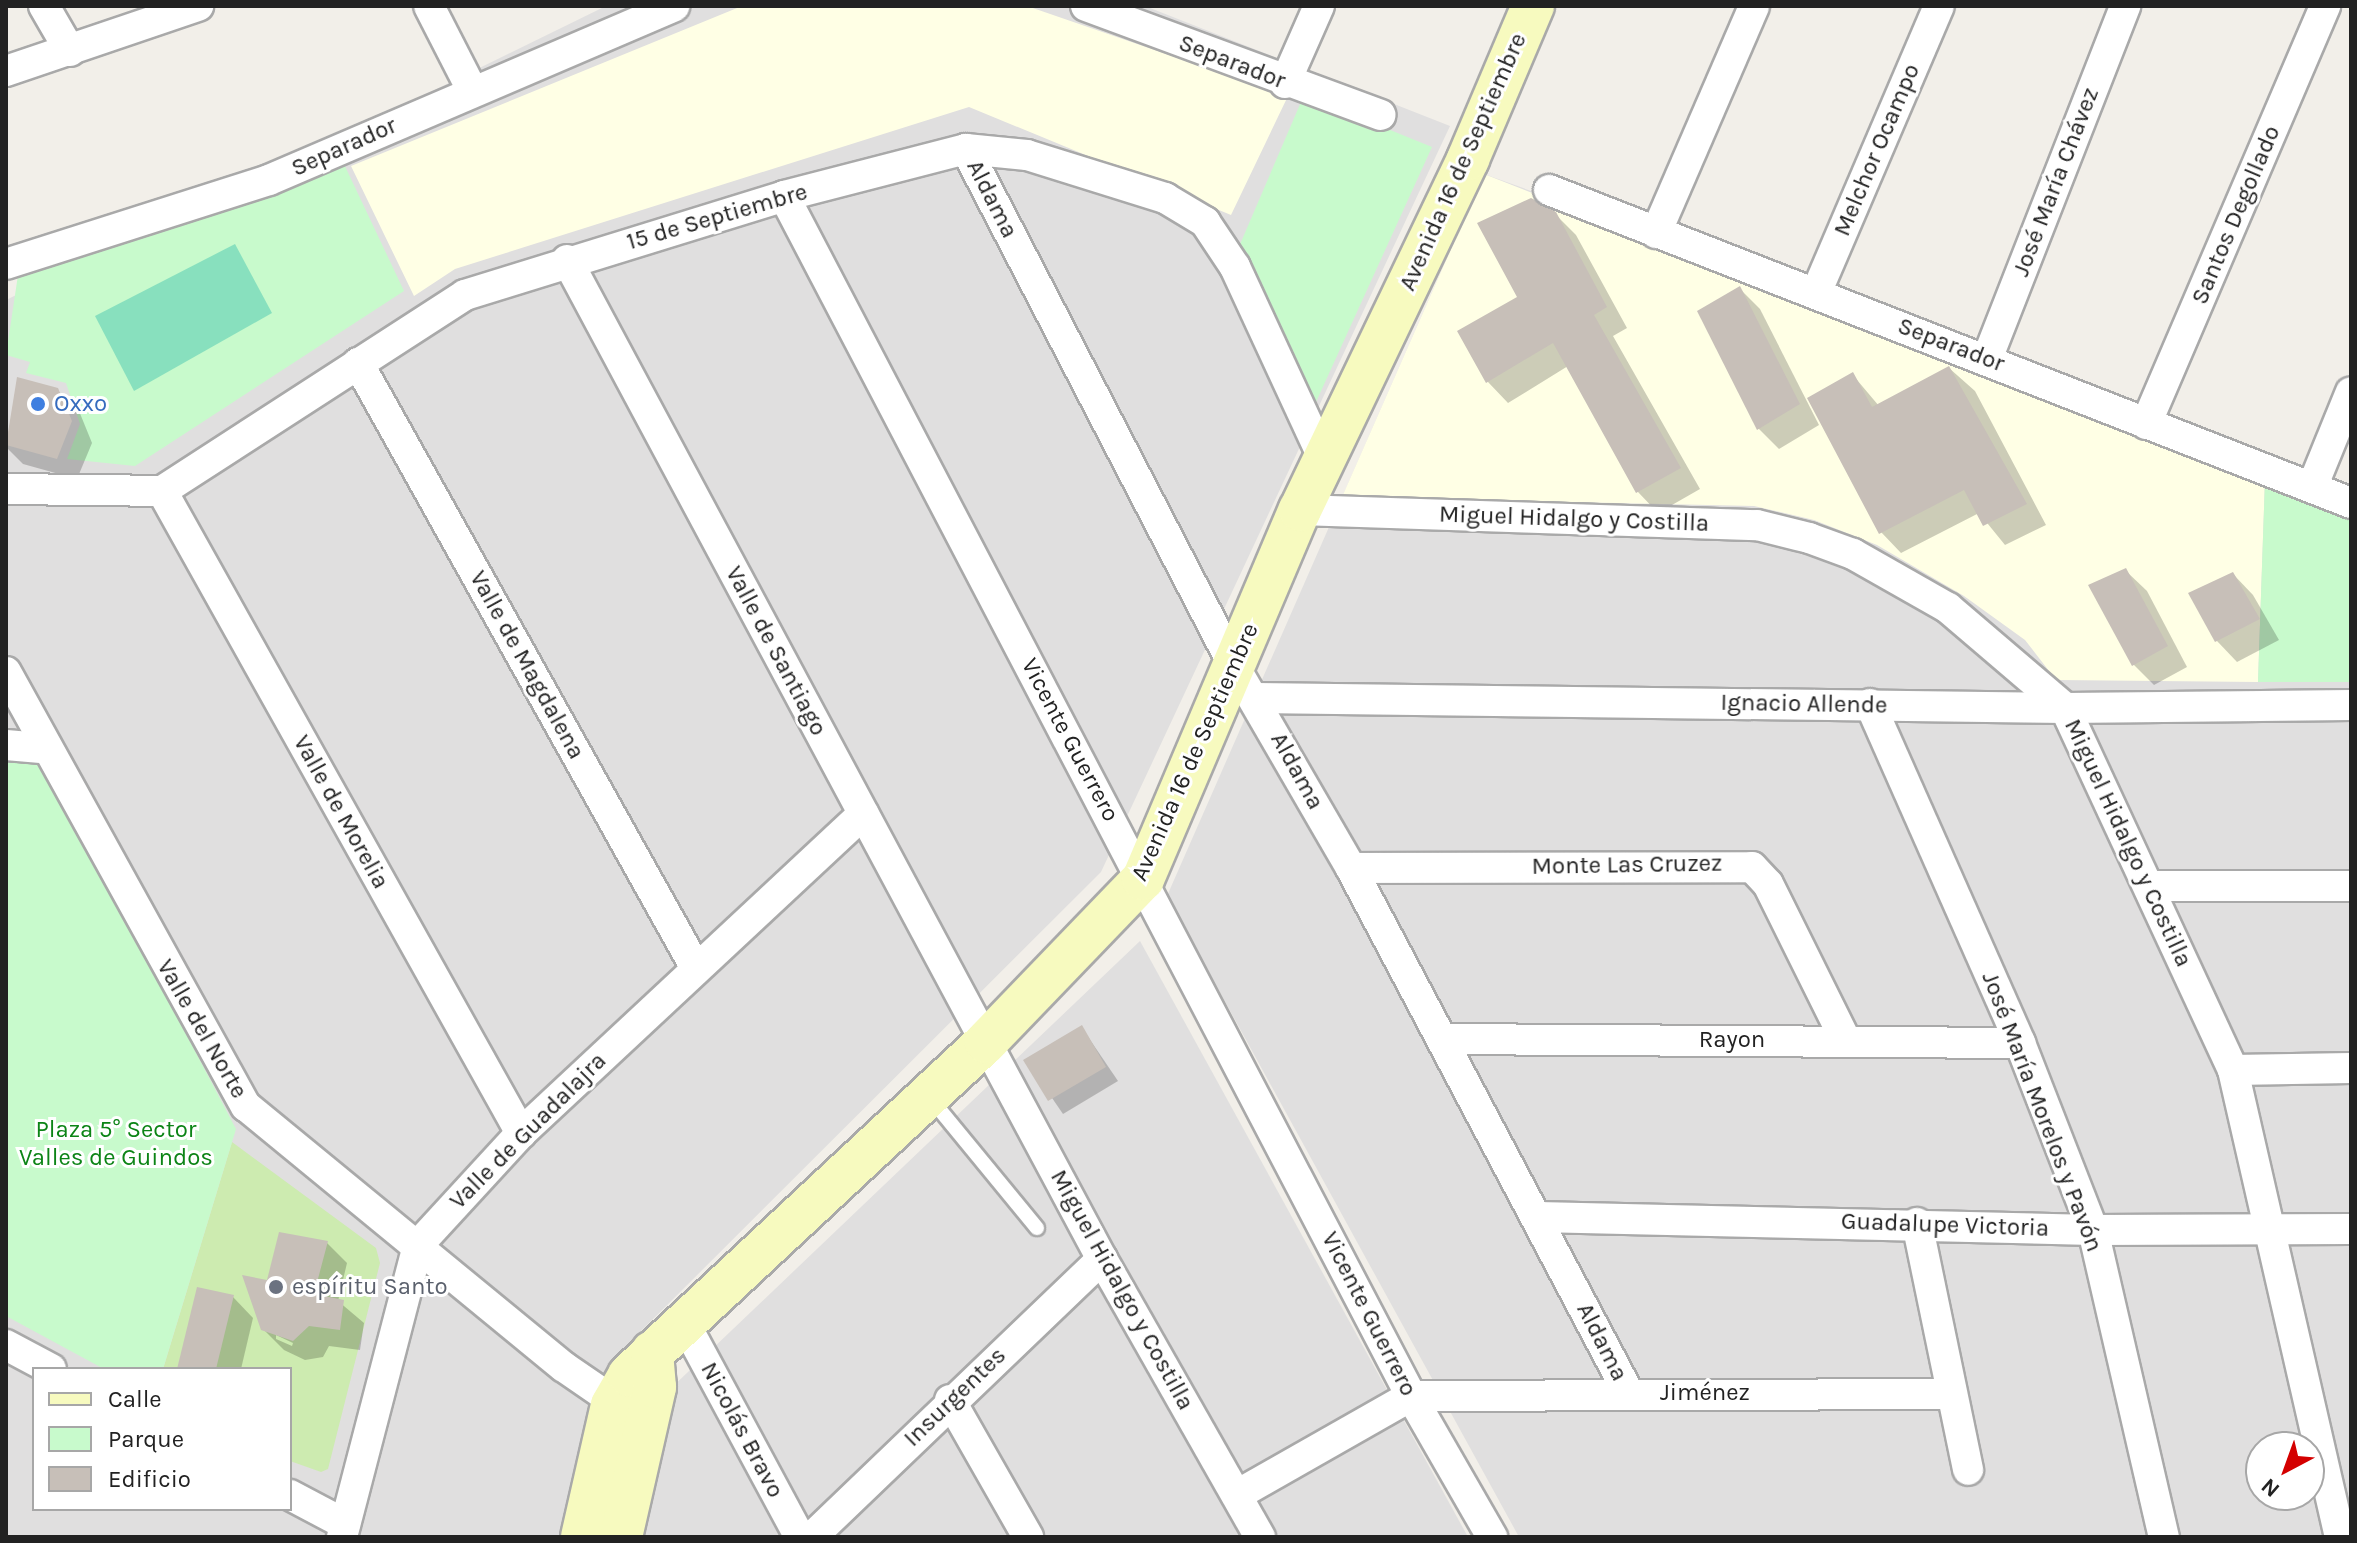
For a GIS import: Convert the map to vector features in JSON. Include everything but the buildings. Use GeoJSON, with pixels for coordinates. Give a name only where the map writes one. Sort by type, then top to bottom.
{"type":"FeatureCollection","features":[{"type":"Feature","properties":{"kind":"street"},"geometry":{"type":"LineString","coordinates":[[44,6],[70,51]]}},
{"type":"Feature","properties":{"kind":"street"},"geometry":{"type":"LineString","coordinates":[[6,71],[198,6]]}},
{"type":"Feature","properties":{"kind":"street"},"geometry":{"type":"LineString","coordinates":[[429,6],[472,90]]}},
{"type":"Feature","properties":{"kind":"street","name":"Separador"},"geometry":{"type":"LineString","coordinates":[[6,264],[269,180],[472,90],[674,6]]}},
{"type":"Feature","properties":{"kind":"street"},"geometry":{"type":"LineString","coordinates":[[1285,83],[1319,6]]}},
{"type":"Feature","properties":{"kind":"street","name":"Avenida 16 de Septiembre"},"geometry":{"type":"LineString","coordinates":[[582,1537],[630,1412],[655,1387],[652,1352],[986,1042],[1143,879],[1246,683],[1300,510],[1468,159],[1533,6]]}},
{"type":"Feature","properties":{"kind":"street"},"geometry":{"type":"LineString","coordinates":[[1656,233],[1754,6]]}},
{"type":"Feature","properties":{"kind":"street","name":"Melchor Ocampo"},"geometry":{"type":"LineString","coordinates":[[1816,293],[1939,6]]}},
{"type":"Feature","properties":{"kind":"street","name":"José María Chávez"},"geometry":{"type":"LineString","coordinates":[[1987,359],[2125,6]]}},
{"type":"Feature","properties":{"kind":"street","name":"Santos Degollado"},"geometry":{"type":"LineString","coordinates":[[2146,424],[2325,6]]}},
{"type":"Feature","properties":{"kind":"street","name":"Separador"},"geometry":{"type":"LineString","coordinates":[[1105,10],[1285,83],[1380,115]]}},
{"type":"Feature","properties":{"kind":"street","name":"15 de Septiembre"},"geometry":{"type":"LineString","coordinates":[[162,491],[465,295],[567,260],[784,196],[966,149],[1040,160],[1165,198],[1205,222],[1241,280],[1325,462]]}},
{"type":"Feature","properties":{"kind":"street","name":"Aldama"},"geometry":{"type":"LineString","coordinates":[[966,149],[1246,683],[1444,1039],[1628,1392]]}},
{"type":"Feature","properties":{"kind":"street","name":"Separador"},"geometry":{"type":"LineString","coordinates":[[1549,190],[1987,359],[2146,424],[2313,485],[2351,503]]}},
{"type":"Feature","properties":{"kind":"street","name":"Vicente Guerrero"},"geometry":{"type":"LineString","coordinates":[[784,196],[1411,1396],[1492,1537]]}},
{"type":"Feature","properties":{"kind":"street","name":"Valle de Santiago"},"geometry":{"type":"LineString","coordinates":[[567,260],[986,1042]]}},
{"type":"Feature","properties":{"kind":"street","name":"Valle de Magdalena"},"geometry":{"type":"LineString","coordinates":[[358,363],[696,968]]}},
{"type":"Feature","properties":{"kind":"street"},"geometry":{"type":"LineString","coordinates":[[2313,485],[2351,393]]}},
{"type":"Feature","properties":{"kind":"street"},"geometry":{"type":"LineString","coordinates":[[6,489],[162,491]]}},
{"type":"Feature","properties":{"kind":"street","name":"Valle de Morelia"},"geometry":{"type":"LineString","coordinates":[[162,491],[521,1133]]}},
{"type":"Feature","properties":{"kind":"street","name":"Miguel Hidalgo y Costilla"},"geometry":{"type":"LineString","coordinates":[[1300,510],[1757,525],[1809,538],[1853,554],[1948,608],[2065,708],[2233,1070],[2340,1537]]}},
{"type":"Feature","properties":{"kind":"street","name":"Valle del Norte"},"geometry":{"type":"LineString","coordinates":[[6,672],[44,748],[246,1106],[630,1412]]}},
{"type":"Feature","properties":{"kind":"street","name":"Ignacio Allende"},"geometry":{"type":"LineString","coordinates":[[1246,683],[2065,708],[2351,705]]}},
{"type":"Feature","properties":{"kind":"street","name":"José María Morelos y Pavón"},"geometry":{"type":"LineString","coordinates":[[1870,704],[2020,1043],[2093,1230],[2164,1537]]}},
{"type":"Feature","properties":{"kind":"street"},"geometry":{"type":"LineString","coordinates":[[6,745],[44,748]]}},
{"type":"Feature","properties":{"kind":"street","name":"Valle de Guadalajra"},"geometry":{"type":"LineString","coordinates":[[343,1530],[418,1245],[521,1133],[863,814]]}},
{"type":"Feature","properties":{"kind":"street","name":"Monte Las Cruzez"},"geometry":{"type":"LineString","coordinates":[[1351,868],[1752,867],[1768,884],[1846,1041]]}},
{"type":"Feature","properties":{"kind":"street"},"geometry":{"type":"LineString","coordinates":[[2149,886],[2351,886]]}},
{"type":"Feature","properties":{"kind":"street","name":"Rayon"},"geometry":{"type":"LineString","coordinates":[[1444,1039],[2020,1043]]}},
{"type":"Feature","properties":{"kind":"street","name":"Miguel Hidalgo y Costilla"},"geometry":{"type":"LineString","coordinates":[[986,1042],[1102,1259],[1260,1537]]}},
{"type":"Feature","properties":{"kind":"street"},"geometry":{"type":"LineString","coordinates":[[2233,1070],[2351,1068]]}},
{"type":"Feature","properties":{"kind":"street","name":"Guadalupe Victoria"},"geometry":{"type":"LineString","coordinates":[[1538,1217],[1917,1223],[2093,1230],[2351,1229]]}},
{"type":"Feature","properties":{"kind":"street"},"geometry":{"type":"LineString","coordinates":[[1917,1223],[1968,1470]]}},
{"type":"Feature","properties":{"kind":"street","name":"Insurgentes"},"geometry":{"type":"LineString","coordinates":[[812,1537],[950,1400],[1102,1259]]}},
{"type":"Feature","properties":{"kind":"street","name":"Nicolás Bravo"},"geometry":{"type":"LineString","coordinates":[[684,1322],[800,1537]]}},
{"type":"Feature","properties":{"kind":"street"},"geometry":{"type":"LineString","coordinates":[[6,1345],[47,1367]]}},
{"type":"Feature","properties":{"kind":"street","name":"Jiménez"},"geometry":{"type":"LineString","coordinates":[[1411,1396],[1628,1392],[1951,1394]]}},
{"type":"Feature","properties":{"kind":"street"},"geometry":{"type":"LineString","coordinates":[[1237,1495],[1411,1396]]}},
{"type":"Feature","properties":{"kind":"street"},"geometry":{"type":"LineString","coordinates":[[950,1400],[1028,1537]]}},
{"type":"Feature","properties":{"kind":"street","name":"Avenida 16 de Septiembre"},"geometry":{"type":"LineString","coordinates":[[621,1537],[630,1412]]}},
{"type":"Feature","properties":{"kind":"street"},"geometry":{"type":"LineString","coordinates":[[292,1496],[343,1530]]}},
{"type":"Feature","properties":{"kind":"lane"},"geometry":{"type":"LineString","coordinates":[[928,1096],[1037,1228]]}},
{"type":"Feature","properties":{"kind":"shaded area"},"geometry":{"type":"Polygon","coordinates":[[[606,6],[1145,6],[1450,126],[1101,872],[608,1364],[565,1537],[6,1537],[6,300],[606,6]]]}},
{"type":"Feature","properties":{"kind":"shaded area"},"geometry":{"type":"Polygon","coordinates":[[[742,6],[1027,6],[1288,96],[1231,215],[969,107],[455,269],[414,296],[351,166],[742,6]]]}},
{"type":"Feature","properties":{"kind":"shaded area"},"geometry":{"type":"Polygon","coordinates":[[[1484,174],[2351,486],[2351,1537],[1519,1537],[1167,896],[1484,174]]]}},
{"type":"Feature","properties":{"kind":"shaded area"},"geometry":{"type":"Polygon","coordinates":[[[1484,174],[2265,480],[2258,682],[2056,680],[2025,640],[1964,596],[1877,545],[1814,520],[1754,506],[1342,497],[1484,174]]]}},
{"type":"Feature","properties":{"kind":"shaded area"},"geometry":{"type":"Polygon","coordinates":[[[1140,941],[1468,1537],[645,1537],[667,1392],[1140,941]]]}},
{"type":"Feature","properties":{"kind":"green space"},"geometry":{"type":"Polygon","coordinates":[[[1304,95],[1432,147],[1311,413],[1238,249],[1304,95]]]}},
{"type":"Feature","properties":{"kind":"green space"},"geometry":{"type":"Polygon","coordinates":[[[343,162],[404,291],[135,466],[67,459],[80,424],[66,383],[26,373],[30,362],[6,355],[18,275],[343,162]]]}},
{"type":"Feature","properties":{"kind":"green space"},"geometry":{"type":"Polygon","coordinates":[[[235,244],[272,313],[134,391],[95,316],[235,244]]]}},
{"type":"Feature","properties":{"kind":"green space"},"geometry":{"type":"Polygon","coordinates":[[[2265,480],[2351,513],[2351,682],[2258,682],[2265,480]]]}},
{"type":"Feature","properties":{"kind":"green space","name":"Plaza 5° Sector Valles de Guindos"},"geometry":{"type":"Polygon","coordinates":[[[6,756],[41,758],[236,1129],[164,1367],[100,1367],[6,1316],[6,756]]]}},
{"type":"Feature","properties":{"kind":"green space"},"geometry":{"type":"Polygon","coordinates":[[[232,1142],[376,1248],[380,1263],[328,1469],[321,1472],[292,1462],[292,1367],[164,1367],[232,1142]]]}},
{"type":"Feature","properties":{"kind":"place","name":"Oxxo"},"geometry":{"type":"Point","coordinates":[38,404]}},
{"type":"Feature","properties":{"kind":"place","name":"espíritu Santo"},"geometry":{"type":"Point","coordinates":[276,1287]}}]}
